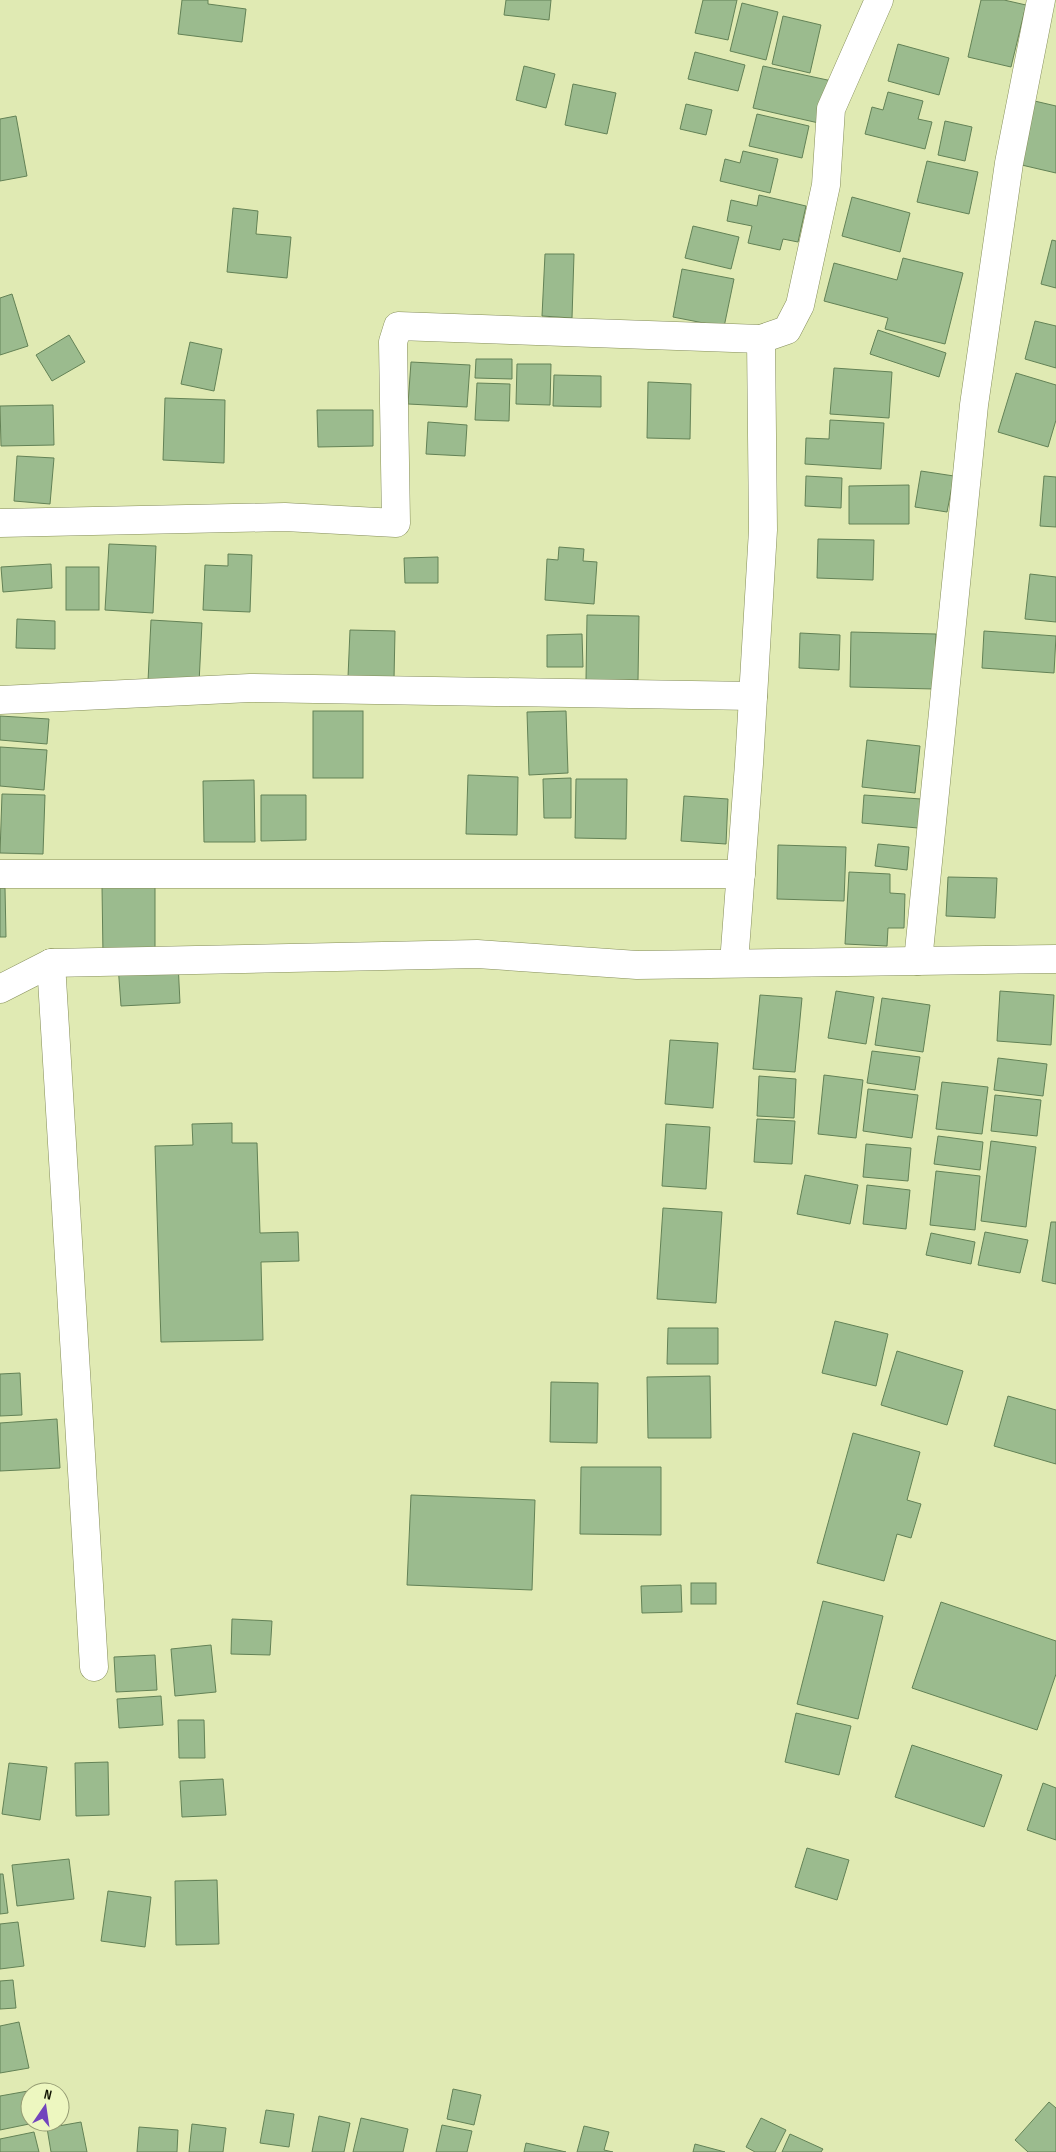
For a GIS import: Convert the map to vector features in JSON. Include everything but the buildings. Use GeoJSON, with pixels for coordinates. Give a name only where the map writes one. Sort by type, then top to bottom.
{"type":"FeatureCollection","features":[{"type":"Feature","properties":{"kind":"street"},"geometry":{"type":"LineString","coordinates":[[0,524],[285,518],[396,523],[393,342],[398,326],[761,339],[787,330],[800,305],[826,185],[831,109],[879,0]]}},
{"type":"Feature","properties":{"kind":"street"},"geometry":{"type":"LineString","coordinates":[[918,961],[974,404],[1009,163],[1041,0]]}},
{"type":"Feature","properties":{"kind":"street"},"geometry":{"type":"LineString","coordinates":[[734,963],[763,530],[761,339]]}},
{"type":"Feature","properties":{"kind":"street"},"geometry":{"type":"LineString","coordinates":[[0,700],[250,688],[753,696]]}},
{"type":"Feature","properties":{"kind":"street"},"geometry":{"type":"LineString","coordinates":[[0,874],[741,874]]}},
{"type":"Feature","properties":{"kind":"street"},"geometry":{"type":"LineString","coordinates":[[0,989],[51,962],[477,954],[637,965],[1056,959]]}},
{"type":"Feature","properties":{"kind":"street"},"geometry":{"type":"LineString","coordinates":[[51,962],[94,1667]]}}]}
